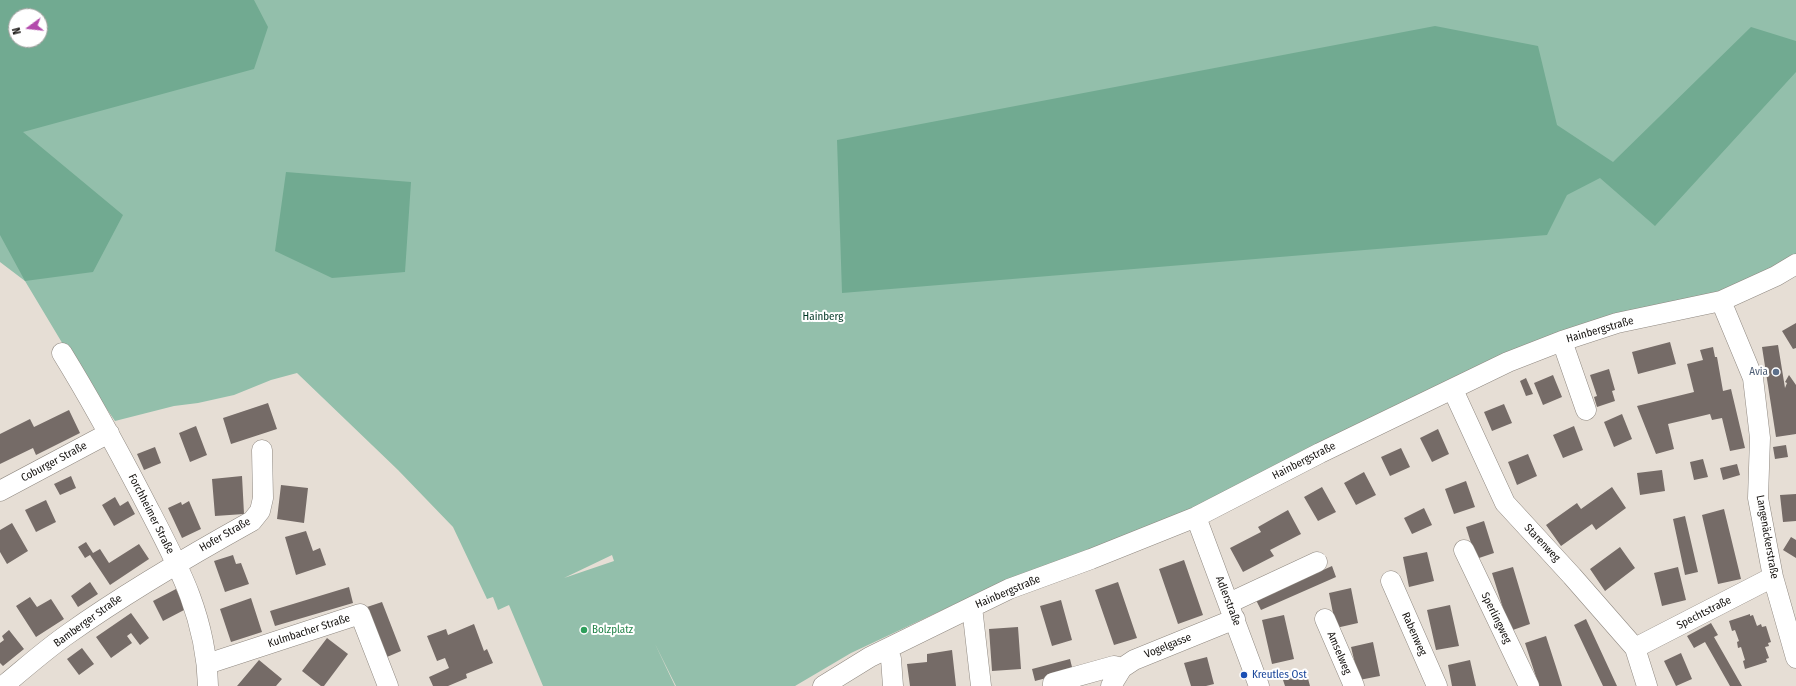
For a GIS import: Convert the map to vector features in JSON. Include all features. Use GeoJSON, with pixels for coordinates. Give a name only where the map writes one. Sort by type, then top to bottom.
{"type":"FeatureCollection","features":[{"type":"Feature","properties":{"kind":"street","name":"Hainbergstraße"},"geometry":{"type":"LineString","coordinates":[[823,686],[887,649],[1010,589],[1091,560],[1196,517],[1320,453],[1453,390],[1508,362],[1562,341],[1617,323],[1721,301],[1776,276],[1796,264]]}},
{"type":"Feature","properties":{"kind":"street","name":"Langenäckerstraße"},"geometry":{"type":"LineString","coordinates":[[1721,301],[1753,378],[1760,438],[1758,498],[1773,577],[1795,654]]}},
{"type":"Feature","properties":{"kind":"street"},"geometry":{"type":"LineString","coordinates":[[1562,341],[1586,410]]}},
{"type":"Feature","properties":{"kind":"street","name":"Forchheimer Straße"},"geometry":{"type":"LineString","coordinates":[[62,353],[109,433],[176,563],[194,604],[207,664],[208,686]]}},
{"type":"Feature","properties":{"kind":"street","name":"Starenweg"},"geometry":{"type":"LineString","coordinates":[[1453,390],[1505,503],[1635,648],[1647,686]]}},
{"type":"Feature","properties":{"kind":"street","name":"Coburger Straße"},"geometry":{"type":"LineString","coordinates":[[0,491],[109,433]]}},
{"type":"Feature","properties":{"kind":"street","name":"Hofer Straße"},"geometry":{"type":"LineString","coordinates":[[176,563],[252,520],[260,511],[263,498],[262,450]]}},
{"type":"Feature","properties":{"kind":"street","name":"Adlerstraße"},"geometry":{"type":"LineString","coordinates":[[1196,517],[1259,686]]}},
{"type":"Feature","properties":{"kind":"street","name":"Sperlingweg"},"geometry":{"type":"LineString","coordinates":[[1464,550],[1529,686]]}},
{"type":"Feature","properties":{"kind":"street","name":"Vogelgasse"},"geometry":{"type":"LineString","coordinates":[[1111,686],[1122,668],[1134,660],[1232,611],[1317,562]]}},
{"type":"Feature","properties":{"kind":"street","name":"Bamberger Straße"},"geometry":{"type":"LineString","coordinates":[[3,686],[66,635],[176,563]]}},
{"type":"Feature","properties":{"kind":"street","name":"Spechtstraße"},"geometry":{"type":"LineString","coordinates":[[1635,648],[1773,577]]}},
{"type":"Feature","properties":{"kind":"street","name":"Rabenweg"},"geometry":{"type":"LineString","coordinates":[[1391,581],[1437,686]]}},
{"type":"Feature","properties":{"kind":"street"},"geometry":{"type":"LineString","coordinates":[[972,607],[981,686]]}},
{"type":"Feature","properties":{"kind":"street","name":"Kulmbacher Straße"},"geometry":{"type":"LineString","coordinates":[[207,664],[360,614],[388,686]]}},
{"type":"Feature","properties":{"kind":"street","name":"Amselweg"},"geometry":{"type":"LineString","coordinates":[[1325,619],[1354,686]]}},
{"type":"Feature","properties":{"kind":"street"},"geometry":{"type":"LineString","coordinates":[[887,649],[891,659],[893,686]]}},
{"type":"Feature","properties":{"kind":"street"},"geometry":{"type":"LineString","coordinates":[[1053,686],[1053,683],[1114,666],[1122,668]]}},
{"type":"Feature","properties":{"kind":"green space","name":"Hainberg"},"geometry":{"type":"Polygon","coordinates":[[[0,0],[1796,0],[1796,259],[1754,290],[1609,322],[1221,501],[968,598],[851,653],[795,686],[676,686],[655,644],[675,686],[543,686],[509,605],[498,610],[493,597],[487,599],[453,527],[398,470],[297,373],[271,380],[234,395],[198,403],[174,406],[115,421],[70,356],[25,281],[0,262],[0,0]],[[612,555],[564,578],[614,561],[612,555]]]}},
{"type":"Feature","properties":{"kind":"green space"},"geometry":{"type":"Polygon","coordinates":[[[0,0],[254,0],[268,27],[254,69],[23,132],[123,215],[93,272],[25,281],[0,235],[0,0]]]}},
{"type":"Feature","properties":{"kind":"green space"},"geometry":{"type":"Polygon","coordinates":[[[1435,26],[1538,46],[1557,125],[1613,162],[1751,27],[1796,41],[1796,72],[1655,226],[1600,178],[1567,195],[1547,235],[842,293],[837,140],[1435,26]]]}},
{"type":"Feature","properties":{"kind":"green space"},"geometry":{"type":"Polygon","coordinates":[[[286,172],[411,182],[405,272],[332,278],[275,251],[286,172]]]}},
{"type":"Feature","properties":{"kind":"building"},"geometry":{"type":"Polygon","coordinates":[[[1796,323],[1796,348],[1793,349],[1782,331],[1796,323]]]}},
{"type":"Feature","properties":{"kind":"building"},"geometry":{"type":"Polygon","coordinates":[[[1670,342],[1676,364],[1638,374],[1632,352],[1670,342]]]}},
{"type":"Feature","properties":{"kind":"building"},"geometry":{"type":"Polygon","coordinates":[[[1778,345],[1785,388],[1787,383],[1785,382],[1789,375],[1796,385],[1796,434],[1776,437],[1762,347],[1778,345]]]}},
{"type":"Feature","properties":{"kind":"building"},"geometry":{"type":"Polygon","coordinates":[[[1713,347],[1715,357],[1717,357],[1723,391],[1731,389],[1745,448],[1730,451],[1722,418],[1712,420],[1710,414],[1668,424],[1674,449],[1656,454],[1637,406],[1694,392],[1687,364],[1703,360],[1700,350],[1713,347]]]}},
{"type":"Feature","properties":{"kind":"building"},"geometry":{"type":"Polygon","coordinates":[[[1609,369],[1615,390],[1612,391],[1615,401],[1597,407],[1594,397],[1597,396],[1590,375],[1609,369]]]}},
{"type":"Feature","properties":{"kind":"building"},"geometry":{"type":"Polygon","coordinates":[[[1553,375],[1562,397],[1543,405],[1534,383],[1553,375]]]}},
{"type":"Feature","properties":{"kind":"building"},"geometry":{"type":"Polygon","coordinates":[[[1526,378],[1533,394],[1526,396],[1520,381],[1526,378]]]}},
{"type":"Feature","properties":{"kind":"building"},"geometry":{"type":"Polygon","coordinates":[[[268,403],[277,429],[231,444],[223,418],[268,403]]]}},
{"type":"Feature","properties":{"kind":"building"},"geometry":{"type":"Polygon","coordinates":[[[1504,404],[1512,423],[1492,431],[1484,412],[1504,404]]]}},
{"type":"Feature","properties":{"kind":"building"},"geometry":{"type":"Polygon","coordinates":[[[69,410],[80,433],[36,455],[33,448],[0,464],[0,434],[30,419],[34,427],[69,410]]]}},
{"type":"Feature","properties":{"kind":"building"},"geometry":{"type":"Polygon","coordinates":[[[1622,414],[1632,439],[1614,447],[1604,422],[1622,414]]]}},
{"type":"Feature","properties":{"kind":"building"},"geometry":{"type":"Polygon","coordinates":[[[196,426],[207,455],[190,462],[179,433],[196,426]]]}},
{"type":"Feature","properties":{"kind":"building"},"geometry":{"type":"Polygon","coordinates":[[[1574,426],[1583,450],[1563,458],[1553,435],[1574,426]]]}},
{"type":"Feature","properties":{"kind":"building"},"geometry":{"type":"Polygon","coordinates":[[[1438,429],[1449,454],[1432,462],[1420,438],[1438,429]]]}},
{"type":"Feature","properties":{"kind":"building"},"geometry":{"type":"Polygon","coordinates":[[[1786,445],[1788,457],[1775,459],[1773,447],[1786,445]]]}},
{"type":"Feature","properties":{"kind":"building"},"geometry":{"type":"Polygon","coordinates":[[[155,447],[161,463],[144,470],[137,454],[155,447]]]}},
{"type":"Feature","properties":{"kind":"building"},"geometry":{"type":"Polygon","coordinates":[[[1401,448],[1410,467],[1390,476],[1381,457],[1401,448]]]}},
{"type":"Feature","properties":{"kind":"building"},"geometry":{"type":"Polygon","coordinates":[[[1528,454],[1537,476],[1517,485],[1508,462],[1528,454]]]}},
{"type":"Feature","properties":{"kind":"building"},"geometry":{"type":"Polygon","coordinates":[[[1703,459],[1708,477],[1694,480],[1690,462],[1703,459]]]}},
{"type":"Feature","properties":{"kind":"building"},"geometry":{"type":"Polygon","coordinates":[[[1737,464],[1740,475],[1723,480],[1720,468],[1737,464]]]}},
{"type":"Feature","properties":{"kind":"building"},"geometry":{"type":"Polygon","coordinates":[[[1662,470],[1665,491],[1640,495],[1637,473],[1662,470]]]}},
{"type":"Feature","properties":{"kind":"building"},"geometry":{"type":"Polygon","coordinates":[[[1364,472],[1376,495],[1356,505],[1344,483],[1364,472]]]}},
{"type":"Feature","properties":{"kind":"building"},"geometry":{"type":"Polygon","coordinates":[[[71,476],[76,488],[60,495],[54,484],[71,476]]]}},
{"type":"Feature","properties":{"kind":"building"},"geometry":{"type":"Polygon","coordinates":[[[242,476],[244,514],[215,516],[212,479],[242,476]]]}},
{"type":"Feature","properties":{"kind":"building"},"geometry":{"type":"Polygon","coordinates":[[[1466,481],[1475,507],[1454,514],[1445,489],[1466,481]]]}},
{"type":"Feature","properties":{"kind":"building"},"geometry":{"type":"Polygon","coordinates":[[[281,485],[308,488],[304,523],[277,519],[281,485]]]}},
{"type":"Feature","properties":{"kind":"building"},"geometry":{"type":"Polygon","coordinates":[[[1322,487],[1336,512],[1318,521],[1304,497],[1322,487]]]}},
{"type":"Feature","properties":{"kind":"building"},"geometry":{"type":"Polygon","coordinates":[[[1612,487],[1626,508],[1596,530],[1592,524],[1561,546],[1546,525],[1577,503],[1581,509],[1612,487]]]}},
{"type":"Feature","properties":{"kind":"building"},"geometry":{"type":"Polygon","coordinates":[[[1796,494],[1796,521],[1783,522],[1780,495],[1796,494]]]}},
{"type":"Feature","properties":{"kind":"building"},"geometry":{"type":"Polygon","coordinates":[[[115,497],[120,506],[128,501],[135,514],[114,526],[102,505],[115,497]]]}},
{"type":"Feature","properties":{"kind":"building"},"geometry":{"type":"Polygon","coordinates":[[[46,500],[56,522],[36,532],[25,510],[46,500]]]}},
{"type":"Feature","properties":{"kind":"building"},"geometry":{"type":"Polygon","coordinates":[[[189,501],[201,529],[182,538],[168,508],[181,502],[182,505],[189,501]]]}},
{"type":"Feature","properties":{"kind":"building"},"geometry":{"type":"Polygon","coordinates":[[[1424,508],[1432,525],[1412,534],[1404,518],[1424,508]]]}},
{"type":"Feature","properties":{"kind":"building"},"geometry":{"type":"Polygon","coordinates":[[[1724,509],[1741,579],[1718,584],[1702,515],[1724,509]]]}},
{"type":"Feature","properties":{"kind":"building"},"geometry":{"type":"Polygon","coordinates":[[[1288,510],[1301,534],[1270,550],[1274,556],[1243,572],[1230,548],[1261,532],[1258,527],[1288,510]]]}},
{"type":"Feature","properties":{"kind":"building"},"geometry":{"type":"Polygon","coordinates":[[[1685,516],[1698,572],[1685,575],[1673,519],[1685,516]]]}},
{"type":"Feature","properties":{"kind":"building"},"geometry":{"type":"Polygon","coordinates":[[[1484,521],[1494,553],[1476,559],[1466,527],[1484,521]]]}},
{"type":"Feature","properties":{"kind":"building"},"geometry":{"type":"Polygon","coordinates":[[[12,523],[28,551],[7,564],[0,552],[0,530],[12,523]]]}},
{"type":"Feature","properties":{"kind":"building"},"geometry":{"type":"Polygon","coordinates":[[[306,531],[313,551],[320,548],[326,565],[296,575],[285,537],[306,531]]]}},
{"type":"Feature","properties":{"kind":"building"},"geometry":{"type":"Polygon","coordinates":[[[1791,537],[1796,540],[1796,558],[1783,550],[1791,537]]]}},
{"type":"Feature","properties":{"kind":"building"},"geometry":{"type":"Polygon","coordinates":[[[86,542],[93,553],[100,549],[109,563],[139,544],[149,559],[110,585],[90,555],[85,558],[78,547],[86,542]]]}},
{"type":"Feature","properties":{"kind":"building"},"geometry":{"type":"Polygon","coordinates":[[[1620,547],[1635,568],[1605,591],[1590,569],[1620,547]]]}},
{"type":"Feature","properties":{"kind":"building"},"geometry":{"type":"Polygon","coordinates":[[[1427,552],[1434,581],[1409,587],[1403,557],[1427,552]]]}},
{"type":"Feature","properties":{"kind":"building"},"geometry":{"type":"Polygon","coordinates":[[[233,555],[236,564],[241,563],[249,584],[225,592],[214,561],[233,555]]]}},
{"type":"Feature","properties":{"kind":"building"},"geometry":{"type":"Polygon","coordinates":[[[1184,560],[1203,615],[1178,624],[1159,569],[1184,560]]]}},
{"type":"Feature","properties":{"kind":"building"},"geometry":{"type":"Polygon","coordinates":[[[1332,566],[1336,577],[1261,610],[1256,600],[1332,566]]]}},
{"type":"Feature","properties":{"kind":"building"},"geometry":{"type":"Polygon","coordinates":[[[1513,567],[1530,624],[1510,631],[1492,573],[1513,567]]]}},
{"type":"Feature","properties":{"kind":"building"},"geometry":{"type":"Polygon","coordinates":[[[1678,567],[1686,600],[1662,606],[1654,573],[1678,567]]]}},
{"type":"Feature","properties":{"kind":"building"},"geometry":{"type":"Polygon","coordinates":[[[90,582],[98,594],[78,607],[71,596],[90,582]]]}},
{"type":"Feature","properties":{"kind":"building"},"geometry":{"type":"Polygon","coordinates":[[[1118,582],[1137,638],[1114,645],[1095,590],[1118,582]]]}},
{"type":"Feature","properties":{"kind":"building"},"geometry":{"type":"Polygon","coordinates":[[[349,587],[353,603],[275,626],[270,611],[349,587]]]}},
{"type":"Feature","properties":{"kind":"building"},"geometry":{"type":"Polygon","coordinates":[[[1351,588],[1358,623],[1336,628],[1329,593],[1351,588]]]}},
{"type":"Feature","properties":{"kind":"building"},"geometry":{"type":"Polygon","coordinates":[[[176,589],[186,609],[163,621],[153,601],[176,589]]]}},
{"type":"Feature","properties":{"kind":"building"},"geometry":{"type":"Polygon","coordinates":[[[30,597],[37,607],[51,599],[64,619],[36,637],[16,606],[30,597]]]}},
{"type":"Feature","properties":{"kind":"building"},"geometry":{"type":"Polygon","coordinates":[[[251,598],[262,632],[231,642],[220,609],[251,598]]]}},
{"type":"Feature","properties":{"kind":"building"},"geometry":{"type":"Polygon","coordinates":[[[1061,600],[1072,640],[1052,646],[1040,606],[1061,600]]]}},
{"type":"Feature","properties":{"kind":"building"},"geometry":{"type":"Polygon","coordinates":[[[382,602],[401,651],[387,657],[367,607],[382,602]]]}},
{"type":"Feature","properties":{"kind":"building"},"geometry":{"type":"Polygon","coordinates":[[[1450,605],[1459,646],[1436,650],[1427,610],[1450,605]]]}},
{"type":"Feature","properties":{"kind":"building"},"geometry":{"type":"Polygon","coordinates":[[[131,613],[149,638],[140,645],[131,633],[127,636],[132,643],[111,658],[96,637],[131,613]]]}},
{"type":"Feature","properties":{"kind":"building"},"geometry":{"type":"Polygon","coordinates":[[[1750,614],[1750,616],[1753,615],[1757,626],[1761,624],[1762,627],[1766,626],[1771,642],[1768,643],[1769,646],[1765,647],[1769,658],[1766,659],[1767,662],[1745,669],[1743,661],[1745,660],[1741,647],[1738,648],[1737,642],[1739,641],[1735,630],[1732,631],[1729,621],[1750,614]]]}},
{"type":"Feature","properties":{"kind":"building"},"geometry":{"type":"Polygon","coordinates":[[[1284,615],[1294,659],[1272,664],[1262,620],[1284,615]]]}},
{"type":"Feature","properties":{"kind":"building"},"geometry":{"type":"Polygon","coordinates":[[[1586,619],[1617,686],[1603,686],[1574,625],[1586,619]]]}},
{"type":"Feature","properties":{"kind":"building"},"geometry":{"type":"Polygon","coordinates":[[[1711,623],[1718,635],[1714,637],[1742,686],[1730,686],[1705,642],[1694,648],[1687,636],[1711,623]]]}},
{"type":"Feature","properties":{"kind":"building"},"geometry":{"type":"Polygon","coordinates":[[[474,624],[484,651],[487,649],[493,663],[466,674],[467,678],[448,686],[433,686],[429,677],[449,668],[445,658],[437,661],[427,636],[446,629],[448,635],[474,624]]]}},
{"type":"Feature","properties":{"kind":"building"},"geometry":{"type":"Polygon","coordinates":[[[1018,627],[1021,669],[992,671],[989,629],[1018,627]]]}},
{"type":"Feature","properties":{"kind":"building"},"geometry":{"type":"Polygon","coordinates":[[[9,630],[24,649],[3,666],[0,663],[0,643],[4,640],[2,636],[9,630]]]}},
{"type":"Feature","properties":{"kind":"building"},"geometry":{"type":"Polygon","coordinates":[[[1546,636],[1562,686],[1539,686],[1525,643],[1546,636]]]}},
{"type":"Feature","properties":{"kind":"building"},"geometry":{"type":"Polygon","coordinates":[[[327,638],[348,654],[324,686],[321,686],[302,671],[327,638]]]}},
{"type":"Feature","properties":{"kind":"building"},"geometry":{"type":"Polygon","coordinates":[[[1373,642],[1380,676],[1359,680],[1351,647],[1373,642]]]}},
{"type":"Feature","properties":{"kind":"building"},"geometry":{"type":"Polygon","coordinates":[[[82,648],[94,664],[79,675],[67,659],[82,648]]]}},
{"type":"Feature","properties":{"kind":"building"},"geometry":{"type":"Polygon","coordinates":[[[952,650],[956,686],[910,686],[907,664],[927,662],[927,654],[952,650]]]}},
{"type":"Feature","properties":{"kind":"building"},"geometry":{"type":"Polygon","coordinates":[[[1681,653],[1692,679],[1676,686],[1664,661],[1681,653]]]}},
{"type":"Feature","properties":{"kind":"building"},"geometry":{"type":"Polygon","coordinates":[[[1207,657],[1214,684],[1206,686],[1191,686],[1184,663],[1207,657]]]}},
{"type":"Feature","properties":{"kind":"building"},"geometry":{"type":"Polygon","coordinates":[[[1070,659],[1073,671],[1035,681],[1032,669],[1070,659]]]}},
{"type":"Feature","properties":{"kind":"building"},"geometry":{"type":"Polygon","coordinates":[[[259,660],[282,679],[276,686],[237,686],[259,660]]]}},
{"type":"Feature","properties":{"kind":"building"},"geometry":{"type":"Polygon","coordinates":[[[1470,660],[1476,686],[1452,686],[1448,665],[1470,660]]]}},
{"type":"Feature","properties":{"kind":"building"},"geometry":{"type":"Polygon","coordinates":[[[1307,675],[1310,686],[1285,686],[1283,680],[1307,675]]]}},
{"type":"Feature","properties":{"kind":"place","name":"Avia"},"geometry":{"type":"Point","coordinates":[1776,372]}},
{"type":"Feature","properties":{"kind":"place","name":"Bolzplatz"},"geometry":{"type":"Point","coordinates":[584,630]}},
{"type":"Feature","properties":{"kind":"place","name":"Kreutles Ost"},"geometry":{"type":"Point","coordinates":[1244,675]}}]}
